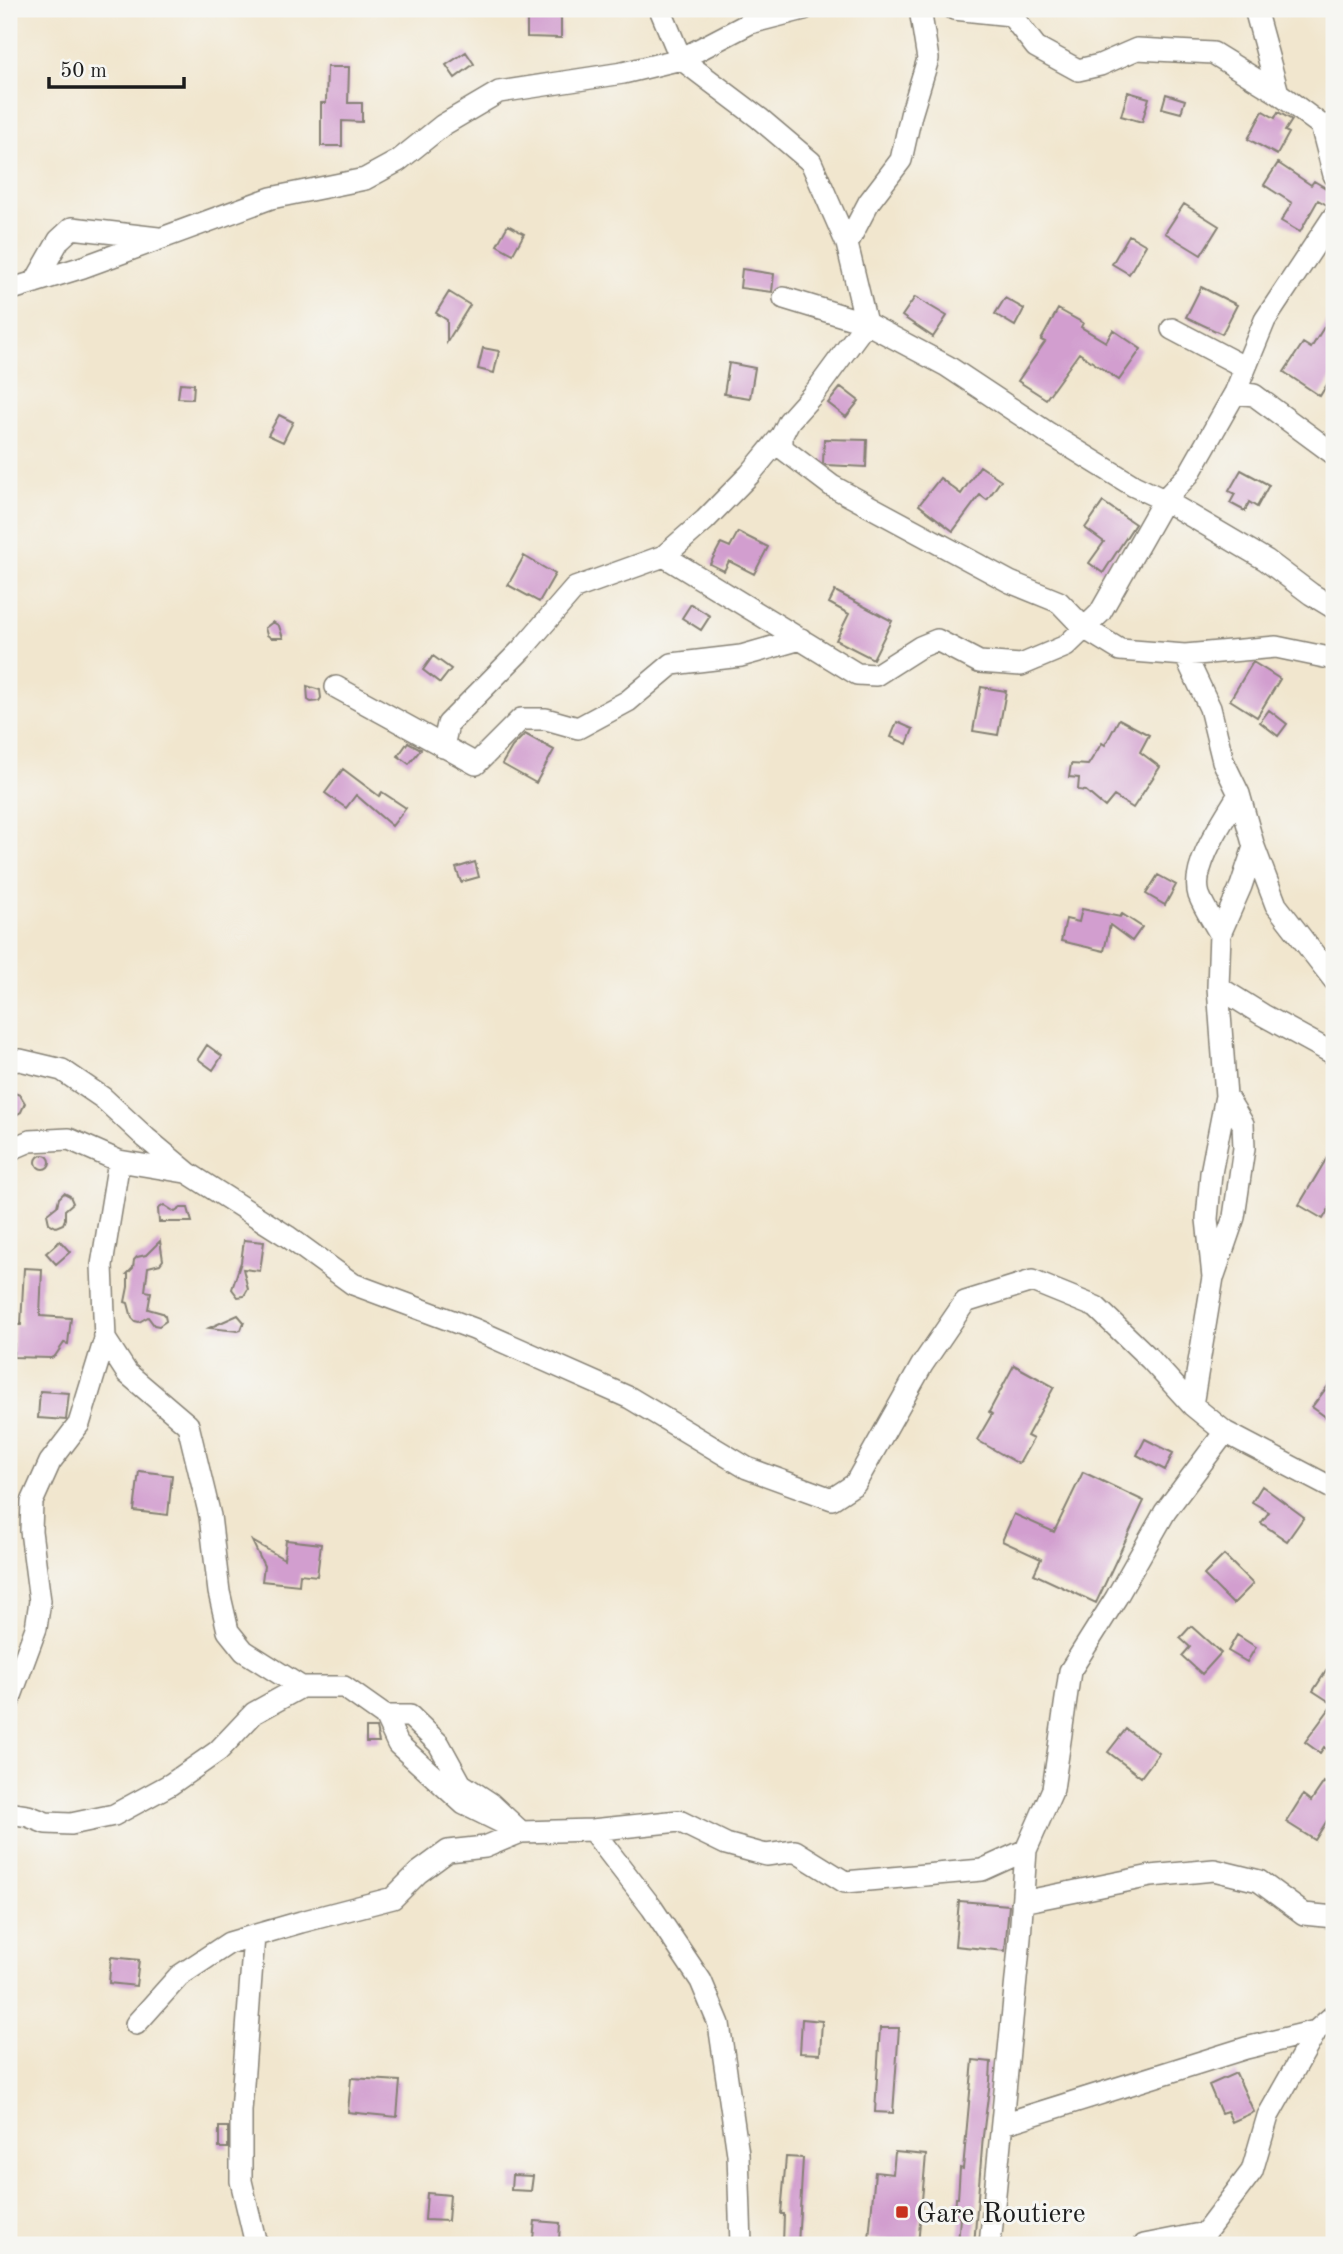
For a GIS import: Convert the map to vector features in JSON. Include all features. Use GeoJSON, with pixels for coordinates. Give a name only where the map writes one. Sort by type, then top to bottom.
{"type":"FeatureCollection","features":[{"type":"Feature","properties":{"kind":"street"},"geometry":{"type":"LineString","coordinates":[[443,747],[448,724],[522,649],[575,588],[664,556],[714,511],[750,474],[782,435],[789,421],[816,391],[866,323],[847,244],[811,162],[759,118],[681,59],[660,9]]}},
{"type":"Feature","properties":{"kind":"street"},"geometry":{"type":"LineString","coordinates":[[9,290],[83,267],[271,198],[365,179],[398,161],[443,125],[499,92],[623,73],[681,59],[750,23],[804,9]]}},
{"type":"Feature","properties":{"kind":"street"},"geometry":{"type":"LineString","coordinates":[[847,244],[869,202],[901,160],[928,59],[920,9]]}},
{"type":"Feature","properties":{"kind":"street"},"geometry":{"type":"LineString","coordinates":[[954,9],[1012,15],[1036,47],[1078,69],[1100,65],[1137,49],[1213,53],[1328,125],[1334,175]]}},
{"type":"Feature","properties":{"kind":"street"},"geometry":{"type":"LineString","coordinates":[[1255,9],[1278,93]]}},
{"type":"Feature","properties":{"kind":"street"},"geometry":{"type":"LineString","coordinates":[[664,556],[857,674],[876,675],[920,647],[937,640],[979,662],[1021,665],[1066,646],[1100,612],[1164,500],[1189,474],[1235,393],[1265,320],[1327,236],[1334,215]]}},
{"type":"Feature","properties":{"kind":"street"},"geometry":{"type":"LineString","coordinates":[[35,282],[59,240],[72,228],[159,238]]}},
{"type":"Feature","properties":{"kind":"street"},"geometry":{"type":"LineString","coordinates":[[784,298],[866,323],[947,366],[1134,486],[1164,500],[1266,560],[1334,608]]}},
{"type":"Feature","properties":{"kind":"street"},"geometry":{"type":"LineString","coordinates":[[1171,329],[1244,367]]}},
{"type":"Feature","properties":{"kind":"street"},"geometry":{"type":"LineString","coordinates":[[1235,393],[1254,395],[1334,454]]}},
{"type":"Feature","properties":{"kind":"street"},"geometry":{"type":"LineString","coordinates":[[782,435],[782,448],[832,486],[1010,582],[1059,602],[1084,628],[1120,650],[1185,655],[1276,647],[1334,659]]}},
{"type":"Feature","properties":{"kind":"street"},"geometry":{"type":"LineString","coordinates":[[336,687],[476,764],[521,719],[546,719],[578,728],[628,702],[672,664],[741,656],[801,639]]}},
{"type":"Feature","properties":{"kind":"street"},"geometry":{"type":"LineString","coordinates":[[1185,655],[1210,708],[1223,761],[1239,794],[1254,847],[1276,905],[1334,980]]}},
{"type":"Feature","properties":{"kind":"street"},"geometry":{"type":"LineString","coordinates":[[1220,934],[1198,892],[1199,867],[1239,794]]}},
{"type":"Feature","properties":{"kind":"street"},"geometry":{"type":"LineString","coordinates":[[1213,1277],[1207,1219],[1211,1173],[1226,1096],[1217,987],[1220,934],[1254,847]]}},
{"type":"Feature","properties":{"kind":"street"},"geometry":{"type":"LineString","coordinates":[[1217,987],[1334,1054]]}},
{"type":"Feature","properties":{"kind":"street"},"geometry":{"type":"LineString","coordinates":[[9,1060],[62,1070],[103,1098],[188,1173],[287,1236],[353,1284],[474,1329],[620,1393],[747,1468],[832,1499],[855,1484],[922,1365],[965,1302],[1032,1281],[1096,1307],[1150,1359],[1192,1405],[1225,1432],[1334,1489]]}},
{"type":"Feature","properties":{"kind":"street"},"geometry":{"type":"LineString","coordinates":[[1192,1405],[1213,1277],[1234,1217],[1244,1148],[1243,1124],[1226,1096]]}},
{"type":"Feature","properties":{"kind":"street"},"geometry":{"type":"LineString","coordinates":[[9,1150],[30,1141],[69,1139],[119,1161],[188,1173]]}},
{"type":"Feature","properties":{"kind":"street"},"geometry":{"type":"LineString","coordinates":[[9,1701],[36,1628],[40,1601],[31,1531],[32,1502],[50,1462],[79,1424],[105,1339],[102,1265],[119,1161]]}},
{"type":"Feature","properties":{"kind":"street"},"geometry":{"type":"LineString","coordinates":[[105,1339],[127,1373],[188,1425],[210,1516],[219,1592],[228,1631],[244,1651],[301,1687]]}},
{"type":"Feature","properties":{"kind":"street"},"geometry":{"type":"LineString","coordinates":[[990,2245],[1026,1850],[1052,1790],[1070,1671],[1165,1512],[1225,1432]]}},
{"type":"Feature","properties":{"kind":"street"},"geometry":{"type":"LineString","coordinates":[[9,1813],[46,1823],[71,1824],[114,1815],[171,1784],[218,1751],[254,1713],[301,1687],[344,1687],[385,1716],[398,1744],[464,1804],[521,1832]]}},
{"type":"Feature","properties":{"kind":"street"},"geometry":{"type":"LineString","coordinates":[[385,1716],[410,1716],[439,1744],[461,1784],[490,1803],[521,1832]]}},
{"type":"Feature","properties":{"kind":"street"},"geometry":{"type":"LineString","coordinates":[[429,1734],[429,1774]]}},
{"type":"Feature","properties":{"kind":"street"},"geometry":{"type":"LineString","coordinates":[[136,2024],[179,1976],[229,1943],[393,1898],[418,1873],[448,1851],[485,1847],[521,1832],[592,1830],[679,1821],[726,1844],[766,1855],[796,1851],[845,1882],[982,1870],[1026,1850]]}},
{"type":"Feature","properties":{"kind":"street"},"geometry":{"type":"LineString","coordinates":[[592,1830],[652,1908],[701,1981],[719,2024],[738,2154],[741,2245]]}},
{"type":"Feature","properties":{"kind":"street"},"geometry":{"type":"LineString","coordinates":[[1022,1902],[1151,1876],[1214,1870],[1258,1881],[1304,1914],[1334,1917]]}},
{"type":"Feature","properties":{"kind":"street"},"geometry":{"type":"LineString","coordinates":[[254,1936],[241,2111],[241,2180],[255,2240],[259,2245]]}},
{"type":"Feature","properties":{"kind":"street"},"geometry":{"type":"LineString","coordinates":[[1144,2245],[1204,2239],[1252,2171],[1268,2116],[1316,2031],[1334,2015]]}},
{"type":"Feature","properties":{"kind":"street"},"geometry":{"type":"LineString","coordinates":[[1003,2124],[1246,2048],[1316,2031]]}},
{"type":"Feature","properties":{"kind":"building"},"geometry":{"type":"Polygon","coordinates":[[[527,17],[561,17],[561,38],[527,37],[527,17]]]}},
{"type":"Feature","properties":{"kind":"building"},"geometry":{"type":"Polygon","coordinates":[[[466,52],[474,64],[455,78],[446,65],[466,52]]]}},
{"type":"Feature","properties":{"kind":"building"},"geometry":{"type":"Polygon","coordinates":[[[327,67],[349,67],[348,103],[362,103],[362,122],[342,121],[342,146],[321,146],[321,103],[326,103],[327,67]]]}},
{"type":"Feature","properties":{"kind":"building"},"geometry":{"type":"Polygon","coordinates":[[[1128,92],[1149,98],[1142,122],[1121,116],[1128,92]]]}},
{"type":"Feature","properties":{"kind":"building"},"geometry":{"type":"Polygon","coordinates":[[[1166,94],[1185,100],[1181,113],[1162,108],[1166,94]]]}},
{"type":"Feature","properties":{"kind":"building"},"geometry":{"type":"Polygon","coordinates":[[[1263,111],[1275,118],[1278,112],[1292,120],[1285,131],[1289,133],[1277,155],[1248,139],[1263,111]]]}},
{"type":"Feature","properties":{"kind":"building"},"geometry":{"type":"Polygon","coordinates":[[[1278,163],[1311,185],[1314,181],[1334,193],[1327,205],[1318,200],[1300,232],[1281,221],[1292,203],[1264,185],[1278,163]]]}},
{"type":"Feature","properties":{"kind":"building"},"geometry":{"type":"Polygon","coordinates":[[[1184,204],[1219,226],[1201,255],[1165,233],[1184,204]]]}},
{"type":"Feature","properties":{"kind":"building"},"geometry":{"type":"Polygon","coordinates":[[[508,225],[524,234],[513,254],[497,245],[508,225]]]}},
{"type":"Feature","properties":{"kind":"building"},"geometry":{"type":"Polygon","coordinates":[[[1129,235],[1146,245],[1129,274],[1112,264],[1129,235]]]}},
{"type":"Feature","properties":{"kind":"building"},"geometry":{"type":"Polygon","coordinates":[[[742,269],[774,274],[772,292],[740,288],[742,269]]]}},
{"type":"Feature","properties":{"kind":"building"},"geometry":{"type":"Polygon","coordinates":[[[1201,287],[1237,305],[1222,334],[1186,317],[1201,287]]]}},
{"type":"Feature","properties":{"kind":"building"},"geometry":{"type":"Polygon","coordinates":[[[449,292],[470,305],[447,342],[447,320],[436,313],[449,292]]]}},
{"type":"Feature","properties":{"kind":"building"},"geometry":{"type":"Polygon","coordinates":[[[915,297],[947,316],[933,337],[902,316],[915,297]]]}},
{"type":"Feature","properties":{"kind":"building"},"geometry":{"type":"Polygon","coordinates":[[[1005,298],[1024,309],[1015,326],[995,314],[1005,298]]]}},
{"type":"Feature","properties":{"kind":"building"},"geometry":{"type":"Polygon","coordinates":[[[1058,309],[1083,323],[1081,327],[1106,342],[1113,330],[1141,349],[1119,380],[1079,353],[1046,399],[1018,381],[1045,342],[1041,340],[1058,309]]]}},
{"type":"Feature","properties":{"kind":"building"},"geometry":{"type":"Polygon","coordinates":[[[1334,311],[1334,373],[1320,396],[1284,372],[1303,343],[1311,348],[1334,311]]]}},
{"type":"Feature","properties":{"kind":"building"},"geometry":{"type":"Polygon","coordinates":[[[483,348],[499,351],[494,373],[478,369],[483,348]]]}},
{"type":"Feature","properties":{"kind":"building"},"geometry":{"type":"Polygon","coordinates":[[[729,363],[755,368],[750,398],[724,394],[729,363]]]}},
{"type":"Feature","properties":{"kind":"building"},"geometry":{"type":"Polygon","coordinates":[[[180,383],[194,384],[193,399],[178,398],[180,383]]]}},
{"type":"Feature","properties":{"kind":"building"},"geometry":{"type":"Polygon","coordinates":[[[841,387],[859,401],[846,417],[828,403],[841,387]]]}},
{"type":"Feature","properties":{"kind":"building"},"geometry":{"type":"Polygon","coordinates":[[[279,415],[293,422],[283,442],[268,435],[279,415]]]}},
{"type":"Feature","properties":{"kind":"building"},"geometry":{"type":"Polygon","coordinates":[[[824,439],[867,440],[866,467],[823,463],[824,439]]]}},
{"type":"Feature","properties":{"kind":"building"},"geometry":{"type":"Polygon","coordinates":[[[980,466],[1001,480],[987,500],[980,495],[953,531],[919,505],[940,478],[961,494],[980,466]]]}},
{"type":"Feature","properties":{"kind":"building"},"geometry":{"type":"Polygon","coordinates":[[[1241,470],[1269,485],[1257,507],[1249,502],[1245,511],[1230,503],[1235,494],[1229,491],[1241,470]]]}},
{"type":"Feature","properties":{"kind":"building"},"geometry":{"type":"Polygon","coordinates":[[[1103,502],[1135,524],[1103,573],[1089,563],[1104,542],[1085,528],[1103,502]]]}},
{"type":"Feature","properties":{"kind":"building"},"geometry":{"type":"Polygon","coordinates":[[[738,532],[768,547],[754,574],[729,561],[724,571],[710,564],[721,543],[730,547],[738,532]]]}},
{"type":"Feature","properties":{"kind":"building"},"geometry":{"type":"Polygon","coordinates":[[[524,556],[555,574],[539,602],[508,585],[524,556]]]}},
{"type":"Feature","properties":{"kind":"building"},"geometry":{"type":"Polygon","coordinates":[[[835,591],[892,621],[873,659],[836,640],[849,614],[829,603],[835,591]]]}},
{"type":"Feature","properties":{"kind":"building"},"geometry":{"type":"Polygon","coordinates":[[[691,604],[710,616],[701,630],[682,618],[691,604]]]}},
{"type":"Feature","properties":{"kind":"building"},"geometry":{"type":"Polygon","coordinates":[[[273,622],[279,626],[283,638],[271,638],[267,635],[265,628],[273,622]]]}},
{"type":"Feature","properties":{"kind":"building"},"geometry":{"type":"Polygon","coordinates":[[[433,656],[451,669],[440,683],[423,670],[433,656]]]}},
{"type":"Feature","properties":{"kind":"building"},"geometry":{"type":"Polygon","coordinates":[[[1253,662],[1280,679],[1257,717],[1230,700],[1253,662]]]}},
{"type":"Feature","properties":{"kind":"building"},"geometry":{"type":"Polygon","coordinates":[[[307,686],[320,690],[319,701],[308,700],[307,686]]]}},
{"type":"Feature","properties":{"kind":"building"},"geometry":{"type":"Polygon","coordinates":[[[981,687],[1006,691],[998,735],[973,731],[981,687]]]}},
{"type":"Feature","properties":{"kind":"building"},"geometry":{"type":"Polygon","coordinates":[[[1269,710],[1287,724],[1278,736],[1260,722],[1269,710]]]}},
{"type":"Feature","properties":{"kind":"building"},"geometry":{"type":"Polygon","coordinates":[[[1119,719],[1149,735],[1140,752],[1160,767],[1133,808],[1114,796],[1105,807],[1086,791],[1078,790],[1079,778],[1069,777],[1071,764],[1088,765],[1102,743],[1105,745],[1119,719]]]}},
{"type":"Feature","properties":{"kind":"building"},"geometry":{"type":"Polygon","coordinates":[[[897,722],[913,729],[907,744],[891,737],[897,722]]]}},
{"type":"Feature","properties":{"kind":"building"},"geometry":{"type":"Polygon","coordinates":[[[525,734],[554,750],[536,783],[502,764],[512,747],[525,734]]]}},
{"type":"Feature","properties":{"kind":"building"},"geometry":{"type":"Polygon","coordinates":[[[408,742],[421,749],[409,764],[398,756],[408,742]]]}},
{"type":"Feature","properties":{"kind":"building"},"geometry":{"type":"Polygon","coordinates":[[[343,769],[379,796],[382,792],[406,808],[392,826],[356,795],[346,808],[325,793],[343,769]]]}},
{"type":"Feature","properties":{"kind":"building"},"geometry":{"type":"Polygon","coordinates":[[[475,862],[479,877],[461,882],[456,868],[475,862]]]}},
{"type":"Feature","properties":{"kind":"building"},"geometry":{"type":"Polygon","coordinates":[[[1158,875],[1176,885],[1165,905],[1146,894],[1158,875]]]}},
{"type":"Feature","properties":{"kind":"building"},"geometry":{"type":"Polygon","coordinates":[[[1082,909],[1120,917],[1122,914],[1142,927],[1132,941],[1110,925],[1104,951],[1061,941],[1066,919],[1079,922],[1082,909]]]}},
{"type":"Feature","properties":{"kind":"building"},"geometry":{"type":"Polygon","coordinates":[[[207,1045],[222,1056],[213,1070],[198,1059],[207,1045]]]}},
{"type":"Feature","properties":{"kind":"building"},"geometry":{"type":"Polygon","coordinates":[[[9,1091],[20,1095],[25,1103],[21,1112],[9,1119],[9,1091]]]}},
{"type":"Feature","properties":{"kind":"building"},"geometry":{"type":"Polygon","coordinates":[[[1334,1146],[1334,1200],[1323,1219],[1299,1205],[1334,1146]]]}},
{"type":"Feature","properties":{"kind":"building"},"geometry":{"type":"Polygon","coordinates":[[[40,1155],[46,1155],[50,1162],[46,1169],[40,1169],[36,1165],[36,1159],[40,1155]]]}},
{"type":"Feature","properties":{"kind":"building"},"geometry":{"type":"Polygon","coordinates":[[[64,1193],[70,1196],[73,1203],[65,1210],[63,1224],[56,1227],[49,1223],[47,1214],[57,1206],[64,1193]]]}},
{"type":"Feature","properties":{"kind":"building"},"geometry":{"type":"Polygon","coordinates":[[[164,1205],[175,1212],[188,1208],[192,1222],[159,1222],[158,1209],[164,1205]]]}},
{"type":"Feature","properties":{"kind":"building"},"geometry":{"type":"Polygon","coordinates":[[[244,1240],[264,1242],[260,1271],[243,1269],[248,1289],[244,1296],[238,1297],[232,1289],[241,1262],[244,1240]]]}},
{"type":"Feature","properties":{"kind":"building"},"geometry":{"type":"Polygon","coordinates":[[[60,1241],[70,1252],[56,1264],[46,1253],[60,1241]]]}},
{"type":"Feature","properties":{"kind":"building"},"geometry":{"type":"Polygon","coordinates":[[[160,1241],[163,1260],[160,1264],[148,1267],[145,1291],[151,1292],[148,1309],[165,1316],[166,1321],[159,1326],[154,1325],[148,1317],[139,1322],[135,1321],[128,1303],[125,1302],[127,1274],[133,1268],[134,1260],[146,1255],[160,1241]]]}},
{"type":"Feature","properties":{"kind":"building"},"geometry":{"type":"Polygon","coordinates":[[[24,1268],[42,1269],[40,1316],[71,1318],[68,1344],[64,1343],[51,1358],[13,1357],[15,1325],[21,1325],[24,1268]]]}},
{"type":"Feature","properties":{"kind":"building"},"geometry":{"type":"Polygon","coordinates":[[[238,1315],[244,1322],[241,1330],[209,1328],[238,1315]]]}},
{"type":"Feature","properties":{"kind":"building"},"geometry":{"type":"Polygon","coordinates":[[[1014,1365],[1054,1387],[1027,1436],[1033,1439],[1019,1464],[977,1440],[1014,1365]]]}},
{"type":"Feature","properties":{"kind":"building"},"geometry":{"type":"Polygon","coordinates":[[[1334,1378],[1334,1423],[1312,1407],[1334,1378]]]}},
{"type":"Feature","properties":{"kind":"building"},"geometry":{"type":"Polygon","coordinates":[[[40,1391],[69,1393],[66,1420],[38,1418],[40,1391]]]}},
{"type":"Feature","properties":{"kind":"building"},"geometry":{"type":"Polygon","coordinates":[[[1145,1439],[1173,1453],[1165,1470],[1137,1455],[1145,1439]]]}},
{"type":"Feature","properties":{"kind":"building"},"geometry":{"type":"Polygon","coordinates":[[[139,1471],[172,1475],[168,1515],[134,1511],[139,1471]]]}},
{"type":"Feature","properties":{"kind":"building"},"geometry":{"type":"Polygon","coordinates":[[[1083,1472],[1144,1501],[1096,1603],[1034,1574],[1041,1559],[1002,1541],[1014,1514],[1054,1532],[1083,1472]]]}},
{"type":"Feature","properties":{"kind":"building"},"geometry":{"type":"Polygon","coordinates":[[[1262,1486],[1304,1517],[1287,1541],[1261,1523],[1269,1512],[1252,1502],[1262,1486]]]}},
{"type":"Feature","properties":{"kind":"building"},"geometry":{"type":"Polygon","coordinates":[[[286,1540],[321,1544],[317,1576],[300,1574],[299,1585],[262,1581],[264,1566],[252,1541],[284,1559],[286,1540]]]}},
{"type":"Feature","properties":{"kind":"building"},"geometry":{"type":"Polygon","coordinates":[[[1224,1555],[1253,1584],[1233,1604],[1204,1575],[1224,1555]]]}},
{"type":"Feature","properties":{"kind":"building"},"geometry":{"type":"Polygon","coordinates":[[[1191,1626],[1221,1653],[1202,1674],[1182,1656],[1190,1647],[1180,1638],[1191,1626]]]}},
{"type":"Feature","properties":{"kind":"building"},"geometry":{"type":"Polygon","coordinates":[[[1237,1635],[1256,1647],[1247,1662],[1228,1651],[1237,1635]]]}},
{"type":"Feature","properties":{"kind":"building"},"geometry":{"type":"Polygon","coordinates":[[[1334,1659],[1334,1755],[1324,1747],[1320,1753],[1305,1742],[1333,1704],[1313,1691],[1334,1659]]]}},
{"type":"Feature","properties":{"kind":"building"},"geometry":{"type":"Polygon","coordinates":[[[366,1728],[376,1728],[379,1742],[366,1742],[366,1728]]]}},
{"type":"Feature","properties":{"kind":"building"},"geometry":{"type":"Polygon","coordinates":[[[1126,1729],[1159,1753],[1141,1777],[1108,1752],[1126,1729]]]}},
{"type":"Feature","properties":{"kind":"building"},"geometry":{"type":"Polygon","coordinates":[[[1324,1782],[1334,1789],[1334,1809],[1315,1840],[1286,1822],[1303,1795],[1311,1801],[1324,1782]]]}},
{"type":"Feature","properties":{"kind":"building"},"geometry":{"type":"Polygon","coordinates":[[[959,1901],[1009,1905],[1005,1951],[955,1946],[959,1901]]]}},
{"type":"Feature","properties":{"kind":"building"},"geometry":{"type":"Polygon","coordinates":[[[111,1957],[139,1960],[136,1986],[109,1983],[111,1957]]]}},
{"type":"Feature","properties":{"kind":"building"},"geometry":{"type":"Polygon","coordinates":[[[802,2019],[822,2021],[820,2054],[800,2053],[802,2019]]]}},
{"type":"Feature","properties":{"kind":"building"},"geometry":{"type":"Polygon","coordinates":[[[880,2028],[899,2028],[893,2113],[875,2112],[880,2028]]]}},
{"type":"Feature","properties":{"kind":"building"},"geometry":{"type":"Polygon","coordinates":[[[973,2060],[991,2062],[990,2081],[974,2245],[958,2245],[960,2217],[955,2217],[956,2198],[960,2168],[963,2169],[973,2060]]]}},
{"type":"Feature","properties":{"kind":"building"},"geometry":{"type":"Polygon","coordinates":[[[1236,2073],[1254,2112],[1232,2122],[1227,2111],[1221,2113],[1209,2085],[1236,2073]]]}},
{"type":"Feature","properties":{"kind":"building"},"geometry":{"type":"Polygon","coordinates":[[[351,2078],[400,2081],[397,2117],[348,2112],[351,2078]]]}},
{"type":"Feature","properties":{"kind":"building"},"geometry":{"type":"Polygon","coordinates":[[[219,2127],[228,2127],[228,2148],[219,2148],[219,2127]]]}},
{"type":"Feature","properties":{"kind":"building"},"geometry":{"type":"Polygon","coordinates":[[[895,2152],[926,2155],[918,2245],[887,2245],[888,2240],[869,2239],[875,2172],[893,2174],[895,2152]]]}},
{"type":"Feature","properties":{"kind":"building"},"geometry":{"type":"Polygon","coordinates":[[[786,2157],[803,2158],[798,2245],[783,2245],[784,2214],[781,2214],[786,2157]]]}},
{"type":"Feature","properties":{"kind":"building"},"geometry":{"type":"Polygon","coordinates":[[[512,2175],[533,2176],[531,2191],[511,2190],[512,2175]]]}},
{"type":"Feature","properties":{"kind":"building"},"geometry":{"type":"Polygon","coordinates":[[[427,2193],[450,2195],[448,2221],[425,2220],[427,2193]]]}},
{"type":"Feature","properties":{"kind":"building"},"geometry":{"type":"Polygon","coordinates":[[[535,2221],[560,2223],[559,2241],[533,2239],[535,2221]]]}},
{"type":"Feature","properties":{"kind":"place","name":"Gare Routiere"},"geometry":{"type":"Point","coordinates":[902,2212]}}]}
